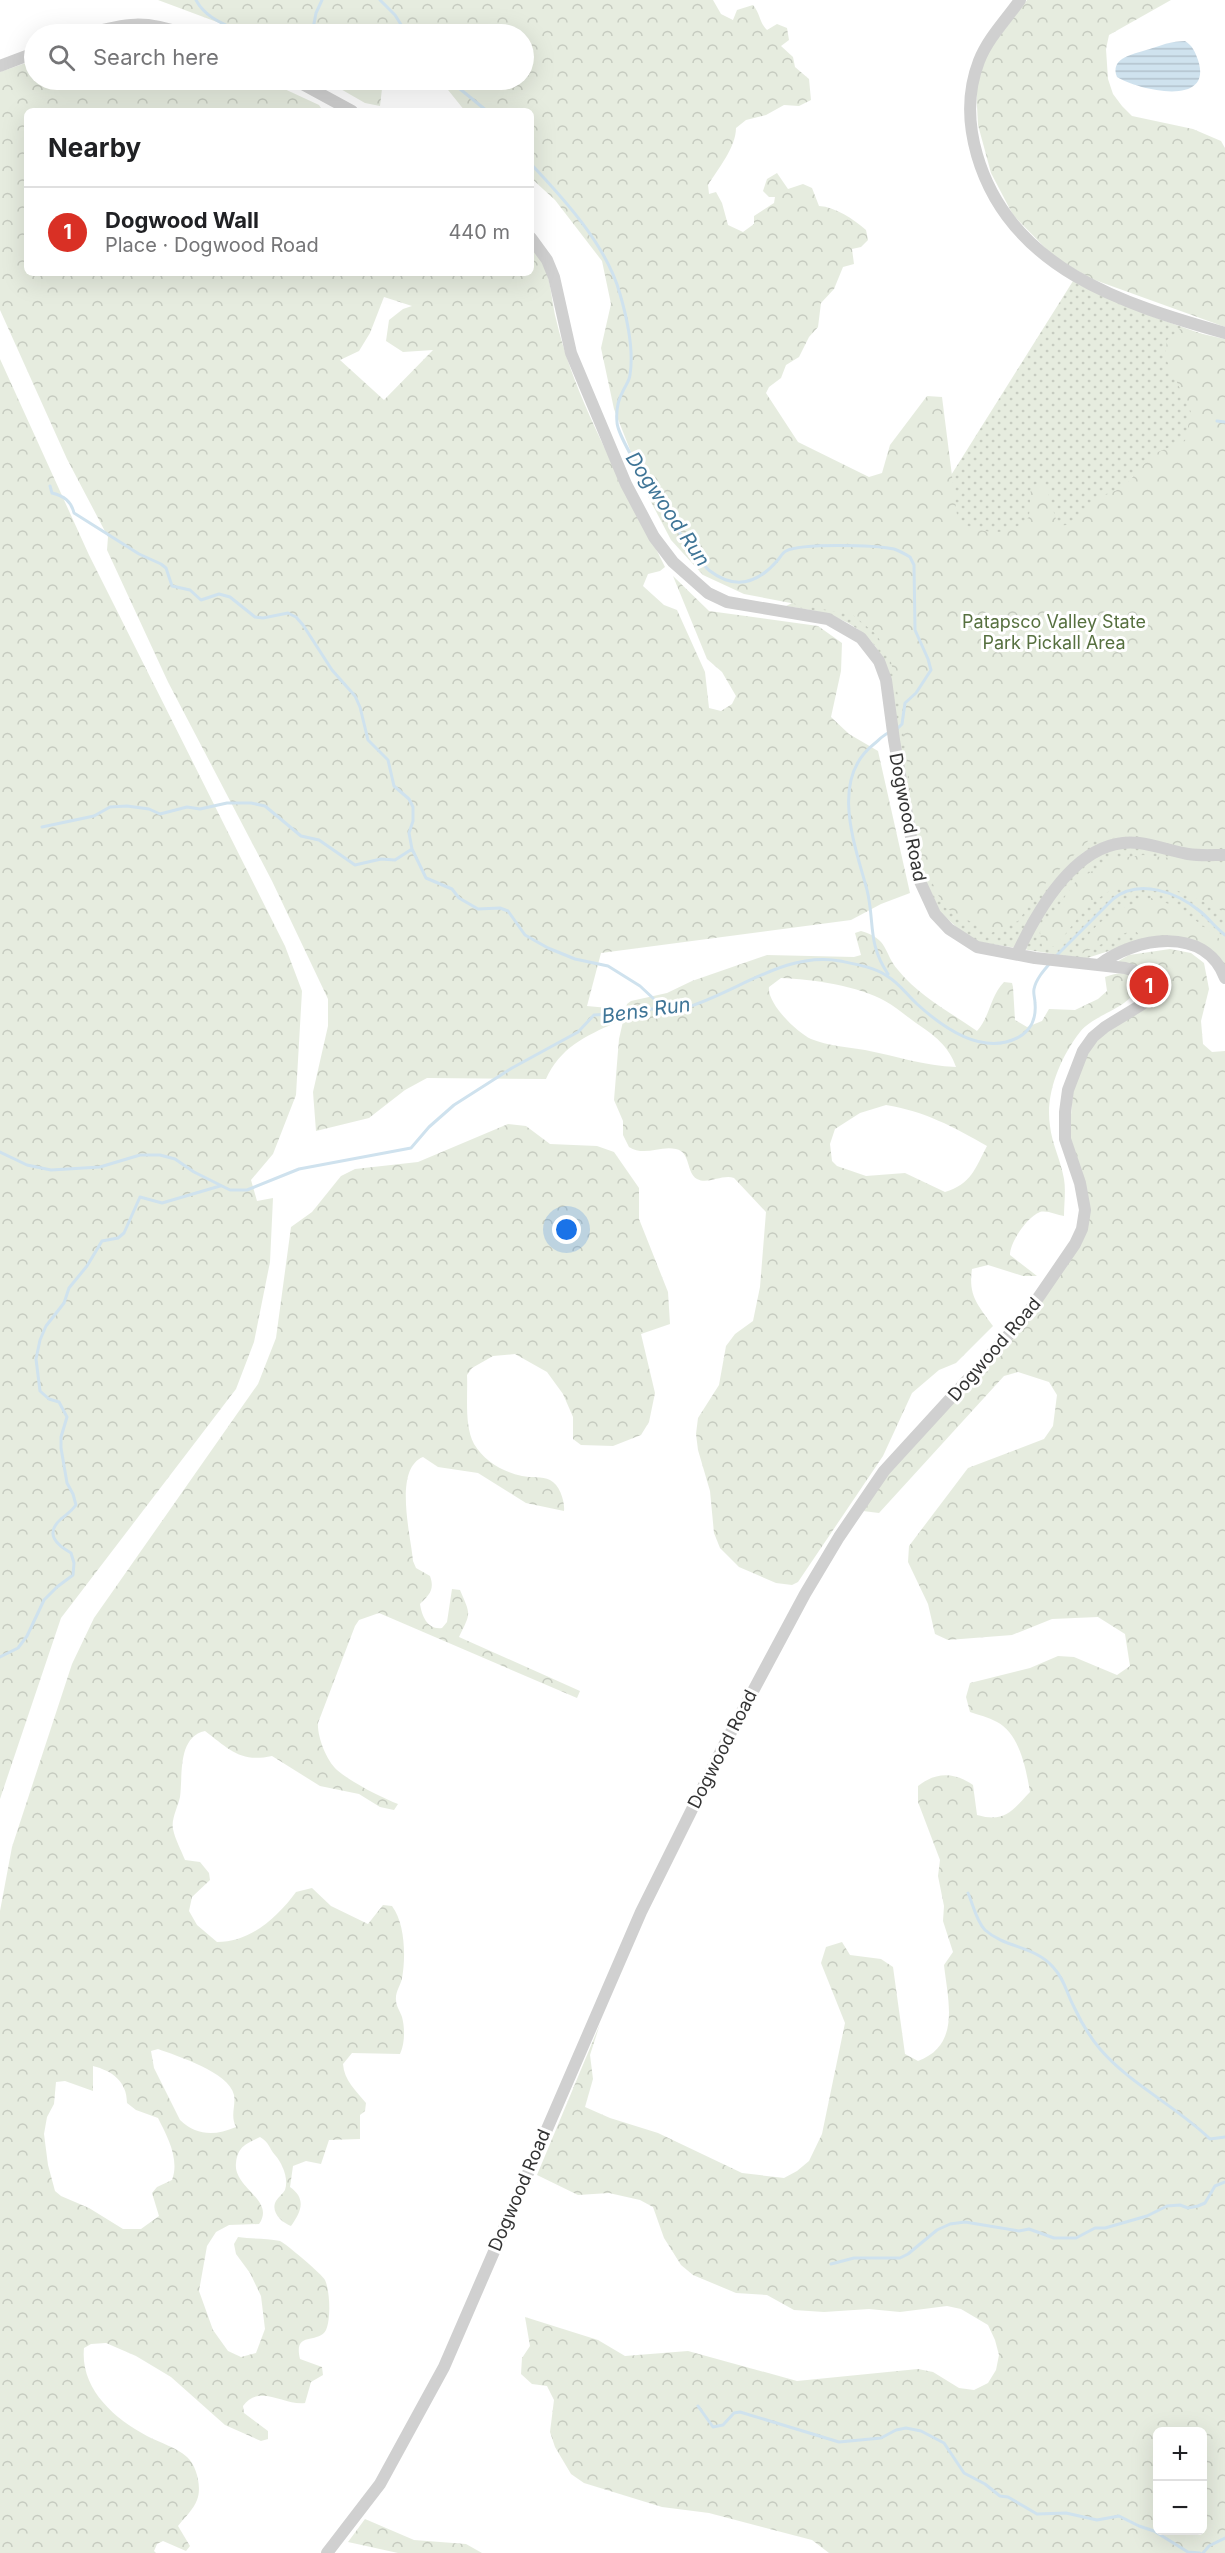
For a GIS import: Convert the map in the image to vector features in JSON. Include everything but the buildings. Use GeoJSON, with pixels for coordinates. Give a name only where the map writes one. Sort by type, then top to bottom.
{"type":"FeatureCollection","features":[{"type":"Feature","properties":{"kind":"street"},"geometry":{"type":"LineString","coordinates":[[1020,0],[979,60],[969,107],[971,128],[980,163],[1003,210],[1028,242],[1062,269],[1124,299],[1225,333]]}},
{"type":"Feature","properties":{"kind":"street"},"geometry":{"type":"LineString","coordinates":[[128,24],[145,24]]}},
{"type":"Feature","properties":{"kind":"street"},"geometry":{"type":"LineString","coordinates":[[0,66],[24,57]]}},
{"type":"Feature","properties":{"kind":"street"},"geometry":{"type":"LineString","coordinates":[[313,90],[346,108]]}},
{"type":"Feature","properties":{"kind":"street","name":"Dogwood Road"},"geometry":{"type":"LineString","coordinates":[[327,2553],[380,2484],[444,2367],[640,1912],[717,1758],[804,1594],[838,1537],[884,1471],[1025,1317],[1075,1244],[1082,1229],[1085,1210],[1080,1183],[1065,1139],[1068,1090],[1079,1060],[1093,1038],[1141,1005],[1151,996],[1153,989],[1149,978],[1144,974],[1125,968],[1035,958],[977,946],[949,929],[935,914],[918,878],[886,680],[879,661],[861,638],[828,619],[727,602],[708,593],[673,562],[654,537],[639,511],[578,373],[571,353],[554,277],[540,248],[534,241]]}},
{"type":"Feature","properties":{"kind":"street"},"geometry":{"type":"LineString","coordinates":[[1017,954],[1045,901],[1074,869],[1102,848],[1113,844],[1138,843],[1189,854],[1225,855]]}},
{"type":"Feature","properties":{"kind":"street"},"geometry":{"type":"LineString","coordinates":[[1099,965],[1110,956],[1126,950],[1170,940],[1201,948],[1217,961],[1225,978]]}},
{"type":"Feature","properties":{"kind":"green space"},"geometry":{"type":"Polygon","coordinates":[[[158,0],[713,0],[721,14],[733,20],[737,10],[753,5],[767,30],[777,24],[787,28],[789,40],[781,46],[793,57],[795,67],[809,79],[811,100],[799,106],[784,105],[766,115],[746,120],[736,128],[730,150],[708,185],[709,194],[716,192],[722,203],[728,225],[743,232],[754,224],[754,216],[774,203],[775,197],[769,197],[763,191],[767,179],[777,173],[788,189],[803,184],[812,188],[819,206],[838,211],[856,222],[866,230],[868,240],[861,247],[852,249],[854,264],[843,267],[834,289],[821,303],[818,327],[809,337],[799,357],[786,365],[781,378],[769,387],[766,393],[798,442],[869,477],[882,473],[890,445],[927,396],[942,397],[958,523],[995,532],[1012,529],[1029,517],[1031,487],[1044,480],[1058,526],[1074,524],[1094,500],[1124,487],[1153,454],[1185,441],[1191,412],[1165,357],[1167,340],[1180,329],[1225,339],[1225,847],[1200,851],[1136,836],[1089,840],[1045,884],[1018,921],[991,933],[944,907],[918,853],[900,705],[891,662],[877,635],[853,615],[744,594],[703,575],[671,540],[649,498],[614,409],[601,348],[611,304],[602,261],[555,200],[534,181],[534,108],[463,108],[448,90],[534,90],[534,24],[222,24],[158,0]]]}},
{"type":"Feature","properties":{"kind":"green space"},"geometry":{"type":"Polygon","coordinates":[[[1027,0],[1171,0],[1109,35],[1106,49],[1108,79],[1113,94],[1132,116],[1193,129],[1221,141],[1225,148],[1225,327],[1092,279],[1055,258],[1013,215],[991,173],[978,125],[976,87],[986,54],[1027,0]]]}},
{"type":"Feature","properties":{"kind":"green space"},"geometry":{"type":"Polygon","coordinates":[[[24,64],[24,90],[287,90],[319,105],[321,108],[24,108],[24,276],[534,276],[534,249],[546,270],[565,351],[589,414],[665,567],[648,574],[643,586],[664,605],[677,610],[705,672],[709,708],[721,711],[732,704],[736,696],[722,672],[707,659],[673,576],[709,611],[818,626],[842,643],[841,671],[831,717],[849,734],[878,751],[910,893],[881,904],[851,920],[601,953],[587,1006],[619,1009],[615,1023],[574,1044],[558,1059],[546,1079],[427,1078],[405,1090],[369,1118],[316,1131],[313,1092],[328,1026],[328,999],[272,881],[168,682],[107,550],[108,537],[67,459],[0,310],[0,72],[24,64]],[[384,297],[370,333],[359,351],[340,360],[384,400],[433,350],[403,352],[386,341],[389,320],[403,309],[412,306],[384,297]]]}},
{"type":"Feature","properties":{"kind":"green space"},"geometry":{"type":"Polygon","coordinates":[[[342,90],[382,90],[380,106],[365,103],[342,90]]]}},
{"type":"Feature","properties":{"kind":"green space","name":"Patapsco Valley State Park Pickall Area"},"geometry":{"type":"Polygon","coordinates":[[[1073,281],[1151,316],[1225,342],[1225,968],[1214,952],[1186,938],[1137,942],[1084,959],[979,942],[966,936],[939,911],[923,877],[884,660],[866,636],[843,620],[816,611],[786,606],[906,547],[1073,281]]]}},
{"type":"Feature","properties":{"kind":"green space"},"geometry":{"type":"Polygon","coordinates":[[[0,359],[89,555],[285,946],[302,991],[296,1095],[273,1154],[251,1180],[257,1201],[273,1198],[270,1262],[254,1342],[236,1389],[61,1618],[0,1799],[0,359]]]}},
{"type":"Feature","properties":{"kind":"green space"},"geometry":{"type":"Polygon","coordinates":[[[1143,855],[1225,864],[1225,911],[1171,888],[1134,886],[1111,890],[1088,905],[1056,946],[1042,946],[1040,932],[1076,881],[1112,859],[1143,855]]]}},
{"type":"Feature","properties":{"kind":"green space"},"geometry":{"type":"Polygon","coordinates":[[[1151,898],[1178,907],[1225,943],[1225,968],[1207,949],[1198,944],[1180,939],[1144,941],[1135,930],[1073,957],[1088,935],[1105,919],[1125,907],[1151,898]]]}},
{"type":"Feature","properties":{"kind":"green space"},"geometry":{"type":"Polygon","coordinates":[[[861,931],[870,934],[881,942],[898,970],[915,988],[977,1031],[1004,982],[1012,983],[1015,1020],[1027,1027],[1042,1021],[1049,1009],[1075,1010],[1098,999],[1107,991],[1105,977],[1129,974],[1138,978],[1140,984],[1128,1000],[1094,1020],[1080,1032],[1060,1065],[1052,1089],[1049,1114],[1051,1133],[1064,1179],[1064,1216],[1046,1212],[1035,1215],[1016,1237],[1010,1255],[1037,1276],[1023,1276],[988,1265],[972,1269],[971,1286],[975,1300],[993,1326],[956,1363],[939,1370],[912,1393],[883,1456],[798,1582],[792,1585],[776,1583],[739,1567],[720,1548],[714,1533],[710,1491],[698,1450],[696,1434],[698,1418],[719,1385],[726,1346],[735,1334],[753,1321],[760,1287],[766,1212],[734,1178],[725,1177],[706,1181],[697,1179],[681,1151],[664,1148],[641,1151],[629,1147],[623,1135],[623,1121],[614,1100],[619,1039],[627,1004],[631,1001],[667,993],[692,981],[767,955],[854,957],[861,955],[855,933],[861,931]],[[781,978],[769,987],[773,1001],[791,1024],[811,1039],[922,1063],[956,1067],[940,1042],[885,1001],[862,991],[835,984],[781,978]],[[886,1105],[860,1113],[835,1129],[830,1144],[832,1161],[837,1166],[866,1176],[905,1173],[945,1192],[967,1180],[987,1146],[938,1121],[913,1111],[886,1105]]]}},
{"type":"Feature","properties":{"kind":"green space"},"geometry":{"type":"Polygon","coordinates":[[[1170,949],[1191,953],[1204,963],[1209,989],[1201,1021],[1203,1044],[1212,1052],[1225,1051],[1225,2553],[829,2553],[812,2540],[709,2513],[662,2507],[584,2483],[571,2474],[555,2447],[550,2432],[554,2400],[547,2386],[532,2384],[521,2374],[522,2358],[530,2346],[525,2317],[598,2340],[625,2356],[688,2351],[797,2381],[918,2369],[933,2372],[959,2388],[974,2390],[988,2383],[996,2370],[999,2355],[988,2325],[961,2309],[947,2306],[900,2312],[869,2309],[824,2312],[794,2310],[767,2295],[736,2293],[693,2275],[681,2265],[664,2238],[653,2207],[640,2200],[609,2193],[578,2195],[537,2175],[600,2024],[590,2055],[593,2079],[585,2107],[610,2118],[658,2133],[742,2173],[784,2178],[809,2161],[822,2134],[845,2023],[821,1963],[826,1947],[842,1942],[850,1955],[881,1959],[893,1967],[905,2054],[918,2061],[932,2054],[941,2044],[946,2033],[949,2007],[944,1965],[953,1952],[943,1921],[944,1906],[938,1876],[940,1860],[918,1802],[918,1786],[932,1778],[945,1775],[966,1781],[973,1785],[977,1815],[987,1817],[1007,1814],[1030,1792],[1021,1753],[1011,1735],[997,1722],[970,1712],[966,1697],[970,1683],[1030,1668],[1058,1656],[1074,1657],[1117,1675],[1130,1666],[1125,1634],[1098,1617],[1052,1619],[1012,1635],[948,1640],[935,1634],[928,1604],[908,1562],[909,1546],[968,1468],[1044,1439],[1053,1426],[1057,1395],[1049,1382],[1018,1372],[1004,1376],[879,1513],[863,1511],[888,1474],[1029,1320],[1086,1231],[1069,1138],[1073,1091],[1087,1053],[1096,1040],[1156,982],[1115,963],[1129,955],[1170,949]]]}},
{"type":"Feature","properties":{"kind":"green space"},"geometry":{"type":"Polygon","coordinates":[[[508,1124],[526,1126],[550,1144],[597,1146],[614,1152],[639,1188],[639,1219],[668,1292],[670,1324],[641,1334],[655,1393],[649,1422],[641,1435],[613,1446],[581,1445],[573,1439],[573,1417],[563,1394],[547,1372],[515,1354],[493,1356],[472,1368],[467,1375],[468,1419],[474,1444],[483,1456],[501,1469],[525,1477],[544,1478],[554,1482],[561,1494],[564,1511],[526,1503],[478,1473],[438,1467],[423,1457],[414,1464],[408,1475],[406,1489],[407,1520],[413,1561],[416,1568],[430,1576],[432,1585],[430,1592],[420,1604],[426,1622],[433,1627],[442,1628],[447,1622],[452,1589],[460,1590],[468,1614],[459,1637],[580,1691],[577,1698],[379,1613],[359,1620],[355,1626],[318,1728],[326,1754],[333,1766],[366,1789],[398,1804],[394,1810],[380,1807],[359,1794],[320,1786],[272,1756],[251,1758],[243,1756],[228,1749],[205,1731],[190,1741],[183,1758],[180,1797],[173,1829],[185,1860],[200,1862],[209,1873],[210,1880],[192,1897],[189,1911],[197,1925],[217,1942],[241,1938],[262,1927],[296,1892],[312,1888],[331,1906],[368,1924],[383,1905],[392,1906],[400,1921],[404,1950],[403,1970],[396,1997],[404,2026],[403,2046],[400,2054],[352,2053],[343,2064],[348,2080],[366,2103],[365,2111],[360,2115],[360,2139],[329,2140],[321,2164],[306,2161],[293,2166],[290,2187],[299,2196],[301,2206],[291,2226],[281,2220],[275,2209],[276,2201],[285,2190],[284,2171],[267,2143],[260,2137],[241,2149],[236,2163],[241,2180],[258,2201],[263,2216],[259,2224],[229,2225],[216,2232],[207,2246],[199,2291],[213,2330],[228,2351],[241,2357],[256,2353],[265,2329],[261,2296],[250,2273],[236,2254],[234,2244],[238,2237],[280,2241],[325,2280],[329,2305],[326,2330],[318,2337],[303,2341],[299,2350],[300,2359],[322,2367],[323,2375],[311,2382],[305,2403],[264,2396],[249,2399],[243,2406],[244,2413],[268,2431],[268,2439],[261,2441],[225,2425],[171,2377],[136,2356],[106,2343],[91,2344],[84,2348],[84,2363],[87,2376],[101,2400],[134,2429],[178,2450],[191,2461],[196,2471],[199,2483],[197,2500],[178,2526],[190,2546],[186,2551],[163,2541],[157,2544],[154,2551],[156,2553],[0,2553],[0,1911],[12,1847],[72,1664],[94,1618],[258,1384],[276,1338],[291,1227],[312,1212],[341,1176],[355,1169],[418,1162],[508,1124]],[[158,2049],[151,2051],[154,2068],[180,2120],[193,2129],[207,2133],[221,2132],[236,2127],[233,2118],[234,2095],[223,2079],[201,2066],[158,2049]],[[93,2066],[93,2091],[65,2081],[56,2082],[54,2104],[47,2117],[44,2134],[48,2165],[55,2191],[123,2229],[141,2229],[159,2216],[152,2193],[157,2187],[172,2180],[174,2164],[171,2148],[158,2118],[136,2110],[127,2103],[124,2089],[117,2078],[93,2066]]]}},
{"type":"Feature","properties":{"kind":"green space"},"geometry":{"type":"Polygon","coordinates":[[[365,2519],[414,2540],[466,2544],[482,2553],[398,2553],[348,2542],[365,2519]]]}},
{"type":"Feature","properties":{"kind":"water"},"geometry":{"type":"Polygon","coordinates":[[[1185,41],[1192,47],[1198,60],[1200,75],[1195,85],[1185,90],[1156,90],[1141,87],[1117,77],[1116,66],[1127,56],[1168,43],[1185,41]]]}},
{"type":"Feature","properties":{"kind":"waterway","name":"Dogwood Run"},"geometry":{"type":"LineString","coordinates":[[196,0],[205,12],[224,24]]}},
{"type":"Feature","properties":{"kind":"waterway","name":"Dogwood Run"},"geometry":{"type":"LineString","coordinates":[[314,24],[322,0]]}},
{"type":"Feature","properties":{"kind":"waterway","name":"Dogwood Run"},"geometry":{"type":"LineString","coordinates":[[380,0],[401,24]]}},
{"type":"Feature","properties":{"kind":"waterway","name":"Dogwood Run"},"geometry":{"type":"LineString","coordinates":[[461,90],[483,108]]}},
{"type":"Feature","properties":{"kind":"waterway","name":"Dogwood Run"},"geometry":{"type":"LineString","coordinates":[[534,167],[583,224],[614,276],[625,313],[631,355],[629,377],[617,410],[620,433],[657,499],[701,562],[719,577],[728,581],[745,582],[762,575],[783,553],[794,548],[838,546],[885,548],[896,550],[910,557],[914,565],[915,630],[931,670],[916,693],[905,703],[902,724],[897,729]]}},
{"type":"Feature","properties":{"kind":"waterway"},"geometry":{"type":"LineString","coordinates":[[1217,421],[1225,422]]}},
{"type":"Feature","properties":{"kind":"waterway"},"geometry":{"type":"LineString","coordinates":[[50,486],[52,493],[69,502],[74,513],[139,554],[166,568],[172,586],[190,590],[201,600],[219,594],[230,597],[255,617],[263,618],[288,613],[296,617],[332,670],[355,696],[368,740],[388,760],[394,786],[409,799],[413,807],[413,821],[409,833],[412,849],[426,878],[452,889],[459,898],[478,909],[500,908],[508,911],[525,935],[575,959],[608,966],[640,986],[655,1000],[672,1009]]}},
{"type":"Feature","properties":{"kind":"waterway","name":"Dogwood Run"},"geometry":{"type":"LineString","coordinates":[[888,733],[860,758],[852,775],[849,813],[867,890],[874,942],[881,963],[888,974]]}},
{"type":"Feature","properties":{"kind":"waterway"},"geometry":{"type":"LineString","coordinates":[[42,827],[94,816],[110,807],[127,806],[149,809],[160,814],[187,807],[200,809],[227,803],[251,803],[265,806],[301,836],[319,840],[355,865],[381,859],[395,860],[412,849]]}},
{"type":"Feature","properties":{"kind":"waterway","name":"Bens Run"},"geometry":{"type":"LineString","coordinates":[[1055,957],[1113,899],[1134,889],[1158,890],[1181,899],[1201,912],[1225,935]]}},
{"type":"Feature","properties":{"kind":"waterway","name":"Bens Run"},"geometry":{"type":"LineString","coordinates":[[0,1152],[27,1165],[51,1170],[100,1167],[140,1155],[160,1155],[175,1159],[194,1172],[230,1190],[247,1190],[299,1169],[411,1148],[429,1127],[454,1105],[512,1068],[578,1032],[594,1015],[620,1015],[638,1009],[670,1010],[688,1007],[781,967],[820,959],[852,963],[882,973],[936,1020],[958,1034],[994,1044],[1013,1040],[1029,1028],[1035,1010],[1035,985],[1051,962]]}},
{"type":"Feature","properties":{"kind":"waterway"},"geometry":{"type":"LineString","coordinates":[[0,1657],[18,1648],[27,1636],[44,1600],[73,1575],[74,1563],[71,1553],[57,1543],[53,1534],[56,1524],[76,1505],[67,1483],[61,1448],[61,1437],[67,1417],[59,1402],[49,1399],[40,1391],[36,1359],[46,1326],[64,1303],[69,1288],[87,1266],[102,1241],[118,1238],[124,1233],[140,1197],[162,1203],[220,1186]]}},
{"type":"Feature","properties":{"kind":"waterway"},"geometry":{"type":"LineString","coordinates":[[968,1893],[977,1917],[985,1930],[993,1936],[1038,1955],[1053,1967],[1063,1981],[1071,2002],[1086,2029],[1112,2062],[1210,2139],[1225,2137]]}},
{"type":"Feature","properties":{"kind":"waterway"},"geometry":{"type":"LineString","coordinates":[[831,2264],[854,2258],[900,2258],[937,2230],[950,2224],[965,2222],[1019,2231],[1029,2229],[1054,2238],[1076,2238],[1095,2228],[1105,2228],[1147,2216],[1167,2206],[1180,2205],[1188,2208],[1198,2206],[1205,2203],[1215,2186],[1225,2182]]}},
{"type":"Feature","properties":{"kind":"waterway"},"geometry":{"type":"LineString","coordinates":[[698,2406],[713,2427],[723,2425],[734,2413],[740,2412],[839,2442],[881,2438],[896,2430],[906,2428],[921,2431],[944,2443],[964,2473],[985,2484],[1000,2496],[1008,2497],[1037,2514],[1066,2513],[1097,2520],[1119,2516],[1154,2531],[1188,2552],[1200,2553]]}},
{"type":"Feature","properties":{"kind":"waterway"},"geometry":{"type":"LineString","coordinates":[[1203,2553],[1209,2546],[1225,2538]]}},
{"type":"Feature","properties":{"kind":"place","name":"Dogwood Wall"},"geometry":{"type":"Point","coordinates":[1149,985]}}]}
